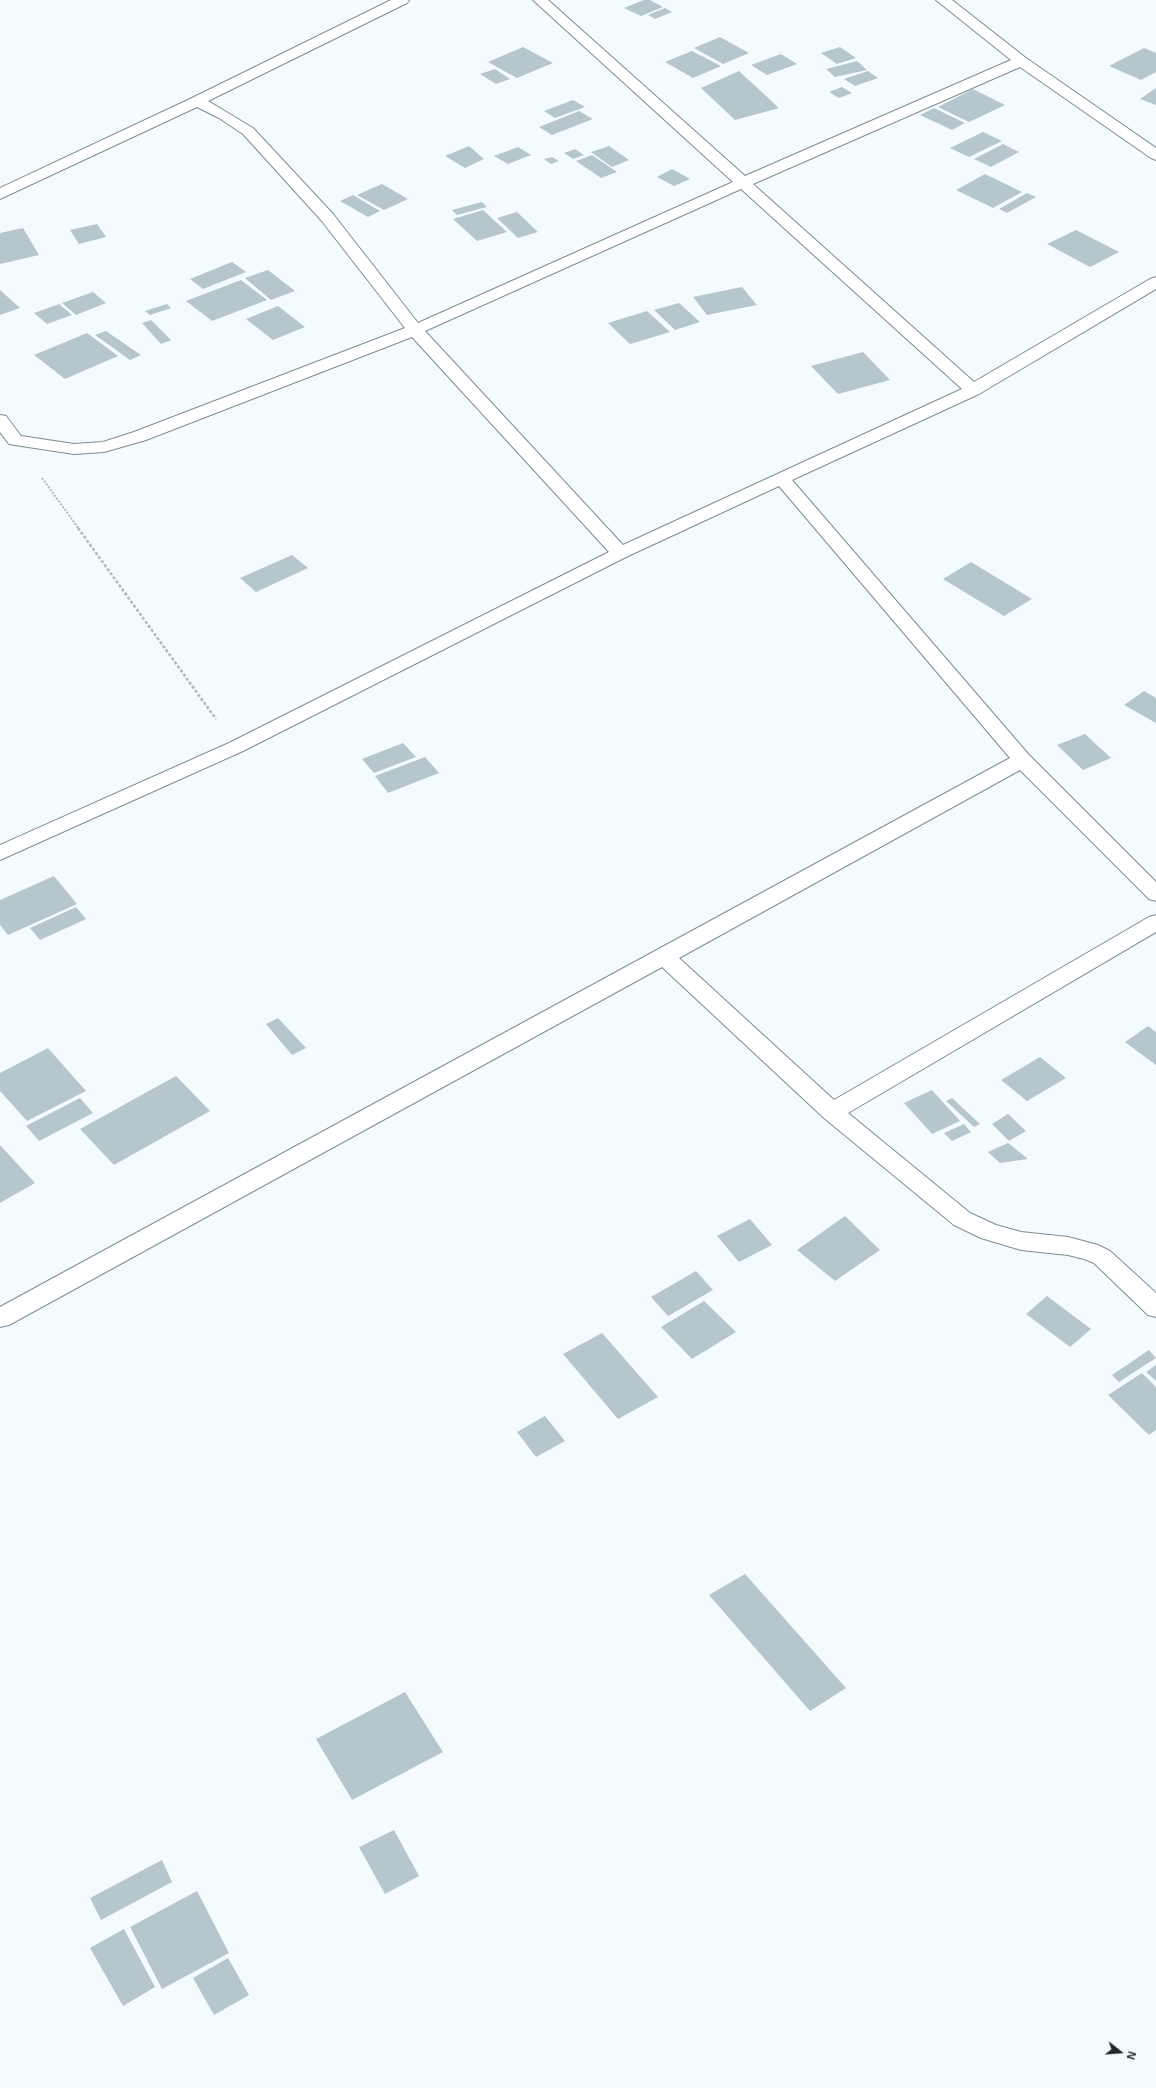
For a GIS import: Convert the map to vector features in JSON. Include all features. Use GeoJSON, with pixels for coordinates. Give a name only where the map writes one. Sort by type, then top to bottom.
{"type":"FeatureCollection","features":[{"type":"Feature","properties":{"kind":"street"},"geometry":{"type":"LineString","coordinates":[[0,194],[197,101],[402,0]]}},
{"type":"Feature","properties":{"kind":"street"},"geometry":{"type":"LineString","coordinates":[[540,0],[974,390]]}},
{"type":"Feature","properties":{"kind":"street"},"geometry":{"type":"LineString","coordinates":[[943,0],[1021,61],[1156,155]]}},
{"type":"Feature","properties":{"kind":"street"},"geometry":{"type":"LineString","coordinates":[[0,420],[15,440],[74,449],[104,447],[140,436],[415,330],[742,183],[1021,61]]}},
{"type":"Feature","properties":{"kind":"street"},"geometry":{"type":"LineString","coordinates":[[197,101],[224,115],[248,131],[327,217],[415,330],[620,553]]}},
{"type":"Feature","properties":{"kind":"street"},"geometry":{"type":"LineString","coordinates":[[0,853],[236,747],[620,553],[974,390],[1156,282]]}},
{"type":"Feature","properties":{"kind":"street"},"geometry":{"type":"LineString","coordinates":[[781,478],[1022,760],[1156,894]]}},
{"type":"Feature","properties":{"kind":"street"},"geometry":{"type":"LineString","coordinates":[[0,1318],[664,957],[1022,760]]}},
{"type":"Feature","properties":{"kind":"street"},"geometry":{"type":"LineString","coordinates":[[832,1112],[1156,922]]}},
{"type":"Feature","properties":{"kind":"street"},"geometry":{"type":"LineString","coordinates":[[664,957],[832,1112],[962,1219],[990,1232],[1021,1241],[1068,1246],[1090,1251],[1102,1257],[1156,1308]]}},
{"type":"Feature","properties":{"kind":"path"},"geometry":{"type":"LineString","coordinates":[[15,440],[236,747]]}},
{"type":"Feature","properties":{"kind":"building"},"geometry":{"type":"Polygon","coordinates":[[[644,0],[650,0],[663,7],[641,16],[624,8],[644,0]]]}},
{"type":"Feature","properties":{"kind":"building"},"geometry":{"type":"Polygon","coordinates":[[[665,8],[672,12],[655,19],[648,15],[665,8]]]}},
{"type":"Feature","properties":{"kind":"building"},"geometry":{"type":"Polygon","coordinates":[[[720,37],[749,53],[723,64],[694,48],[720,37]]]}},
{"type":"Feature","properties":{"kind":"building"},"geometry":{"type":"Polygon","coordinates":[[[523,47],[553,63],[517,78],[488,62],[523,47]]]}},
{"type":"Feature","properties":{"kind":"building"},"geometry":{"type":"Polygon","coordinates":[[[840,47],[856,58],[837,64],[821,53],[840,47]]]}},
{"type":"Feature","properties":{"kind":"building"},"geometry":{"type":"Polygon","coordinates":[[[1144,48],[1156,53],[1156,72],[1141,80],[1109,66],[1144,48]]]}},
{"type":"Feature","properties":{"kind":"building"},"geometry":{"type":"Polygon","coordinates":[[[692,51],[721,66],[693,78],[665,62],[692,51]]]}},
{"type":"Feature","properties":{"kind":"building"},"geometry":{"type":"Polygon","coordinates":[[[781,54],[797,64],[767,75],[751,65],[781,54]]]}},
{"type":"Feature","properties":{"kind":"building"},"geometry":{"type":"Polygon","coordinates":[[[857,61],[867,70],[835,77],[826,69],[857,61]]]}},
{"type":"Feature","properties":{"kind":"building"},"geometry":{"type":"Polygon","coordinates":[[[495,69],[510,79],[496,84],[480,74],[495,69]]]}},
{"type":"Feature","properties":{"kind":"building"},"geometry":{"type":"Polygon","coordinates":[[[739,71],[779,108],[735,120],[701,88],[739,71]]]}},
{"type":"Feature","properties":{"kind":"building"},"geometry":{"type":"Polygon","coordinates":[[[868,71],[878,78],[855,86],[844,79],[868,71]]]}},
{"type":"Feature","properties":{"kind":"building"},"geometry":{"type":"Polygon","coordinates":[[[842,87],[852,93],[839,98],[829,92],[842,87]]]}},
{"type":"Feature","properties":{"kind":"building"},"geometry":{"type":"Polygon","coordinates":[[[1156,88],[1156,105],[1140,99],[1156,88]]]}},
{"type":"Feature","properties":{"kind":"building"},"geometry":{"type":"Polygon","coordinates":[[[973,89],[1005,105],[969,122],[938,107],[973,89]]]}},
{"type":"Feature","properties":{"kind":"building"},"geometry":{"type":"Polygon","coordinates":[[[573,100],[585,107],[555,118],[544,111],[573,100]]]}},
{"type":"Feature","properties":{"kind":"building"},"geometry":{"type":"Polygon","coordinates":[[[934,108],[965,123],[952,130],[920,115],[934,108]]]}},
{"type":"Feature","properties":{"kind":"building"},"geometry":{"type":"Polygon","coordinates":[[[579,111],[593,119],[552,135],[539,127],[579,111]]]}},
{"type":"Feature","properties":{"kind":"building"},"geometry":{"type":"Polygon","coordinates":[[[983,132],[1002,141],[969,157],[950,148],[983,132]]]}},
{"type":"Feature","properties":{"kind":"building"},"geometry":{"type":"Polygon","coordinates":[[[1003,144],[1019,152],[991,167],[974,159],[1003,144]]]}},
{"type":"Feature","properties":{"kind":"building"},"geometry":{"type":"Polygon","coordinates":[[[469,146],[484,159],[465,168],[445,156],[469,146]]]}},
{"type":"Feature","properties":{"kind":"building"},"geometry":{"type":"Polygon","coordinates":[[[609,146],[629,160],[612,167],[591,152],[609,146]]]}},
{"type":"Feature","properties":{"kind":"building"},"geometry":{"type":"Polygon","coordinates":[[[518,147],[531,155],[508,164],[494,156],[518,147]]]}},
{"type":"Feature","properties":{"kind":"building"},"geometry":{"type":"Polygon","coordinates":[[[575,149],[584,155],[573,159],[564,153],[575,149]]]}},
{"type":"Feature","properties":{"kind":"building"},"geometry":{"type":"Polygon","coordinates":[[[592,155],[617,172],[601,178],[576,161],[592,155]]]}},
{"type":"Feature","properties":{"kind":"building"},"geometry":{"type":"Polygon","coordinates":[[[552,157],[559,161],[551,164],[544,159],[552,157]]]}},
{"type":"Feature","properties":{"kind":"building"},"geometry":{"type":"Polygon","coordinates":[[[672,169],[690,179],[674,186],[657,177],[672,169]]]}},
{"type":"Feature","properties":{"kind":"building"},"geometry":{"type":"Polygon","coordinates":[[[985,174],[1022,192],[993,208],[956,190],[985,174]]]}},
{"type":"Feature","properties":{"kind":"building"},"geometry":{"type":"Polygon","coordinates":[[[382,184],[408,199],[384,210],[357,195],[382,184]]]}},
{"type":"Feature","properties":{"kind":"building"},"geometry":{"type":"Polygon","coordinates":[[[1027,193],[1036,197],[1007,213],[999,209],[1027,193]]]}},
{"type":"Feature","properties":{"kind":"building"},"geometry":{"type":"Polygon","coordinates":[[[353,195],[380,211],[368,217],[340,201],[353,195]]]}},
{"type":"Feature","properties":{"kind":"building"},"geometry":{"type":"Polygon","coordinates":[[[482,202],[487,207],[457,215],[452,210],[482,202]]]}},
{"type":"Feature","properties":{"kind":"building"},"geometry":{"type":"Polygon","coordinates":[[[483,210],[507,232],[477,241],[453,219],[483,210]]]}},
{"type":"Feature","properties":{"kind":"building"},"geometry":{"type":"Polygon","coordinates":[[[517,212],[538,232],[518,238],[497,218],[517,212]]]}},
{"type":"Feature","properties":{"kind":"building"},"geometry":{"type":"Polygon","coordinates":[[[97,224],[106,237],[79,244],[70,230],[97,224]]]}},
{"type":"Feature","properties":{"kind":"building"},"geometry":{"type":"Polygon","coordinates":[[[23,228],[39,255],[0,264],[0,233],[23,228]]]}},
{"type":"Feature","properties":{"kind":"building"},"geometry":{"type":"Polygon","coordinates":[[[1076,230],[1119,252],[1090,267],[1047,244],[1076,230]]]}},
{"type":"Feature","properties":{"kind":"building"},"geometry":{"type":"Polygon","coordinates":[[[232,262],[246,272],[203,289],[190,279],[232,262]]]}},
{"type":"Feature","properties":{"kind":"building"},"geometry":{"type":"Polygon","coordinates":[[[268,270],[295,291],[271,300],[245,278],[268,270]]]}},
{"type":"Feature","properties":{"kind":"building"},"geometry":{"type":"Polygon","coordinates":[[[241,280],[267,300],[212,321],[186,301],[241,280]]]}},
{"type":"Feature","properties":{"kind":"building"},"geometry":{"type":"Polygon","coordinates":[[[742,287],[757,305],[707,315],[693,297],[742,287]]]}},
{"type":"Feature","properties":{"kind":"building"},"geometry":{"type":"Polygon","coordinates":[[[0,290],[20,308],[0,315],[0,290]]]}},
{"type":"Feature","properties":{"kind":"building"},"geometry":{"type":"Polygon","coordinates":[[[93,292],[106,303],[76,315],[62,303],[93,292]]]}},
{"type":"Feature","properties":{"kind":"building"},"geometry":{"type":"Polygon","coordinates":[[[679,303],[700,322],[675,330],[654,310],[679,303]]]}},
{"type":"Feature","properties":{"kind":"building"},"geometry":{"type":"Polygon","coordinates":[[[59,304],[72,315],[47,324],[34,313],[59,304]]]}},
{"type":"Feature","properties":{"kind":"building"},"geometry":{"type":"Polygon","coordinates":[[[167,304],[171,308],[150,315],[145,311],[167,304]]]}},
{"type":"Feature","properties":{"kind":"building"},"geometry":{"type":"Polygon","coordinates":[[[278,306],[305,327],[273,340],[246,319],[278,306]]]}},
{"type":"Feature","properties":{"kind":"building"},"geometry":{"type":"Polygon","coordinates":[[[647,311],[670,332],[630,344],[608,323],[647,311]]]}},
{"type":"Feature","properties":{"kind":"building"},"geometry":{"type":"Polygon","coordinates":[[[151,320],[171,340],[161,344],[142,323],[151,320]]]}},
{"type":"Feature","properties":{"kind":"building"},"geometry":{"type":"Polygon","coordinates":[[[106,331],[141,355],[130,360],[95,335],[106,331]]]}},
{"type":"Feature","properties":{"kind":"building"},"geometry":{"type":"Polygon","coordinates":[[[87,333],[118,356],[65,379],[34,355],[87,333]]]}},
{"type":"Feature","properties":{"kind":"building"},"geometry":{"type":"Polygon","coordinates":[[[863,352],[890,380],[838,394],[811,366],[863,352]]]}},
{"type":"Feature","properties":{"kind":"building"},"geometry":{"type":"Polygon","coordinates":[[[292,555],[308,568],[256,592],[240,578],[292,555]]]}},
{"type":"Feature","properties":{"kind":"building"},"geometry":{"type":"Polygon","coordinates":[[[971,562],[1032,599],[1004,616],[943,579],[971,562]]]}},
{"type":"Feature","properties":{"kind":"building"},"geometry":{"type":"Polygon","coordinates":[[[1144,691],[1156,698],[1156,723],[1124,705],[1144,691]]]}},
{"type":"Feature","properties":{"kind":"building"},"geometry":{"type":"Polygon","coordinates":[[[1085,734],[1111,758],[1083,770],[1057,745],[1085,734]]]}},
{"type":"Feature","properties":{"kind":"building"},"geometry":{"type":"Polygon","coordinates":[[[403,743],[416,757],[374,773],[362,759],[403,743]]]}},
{"type":"Feature","properties":{"kind":"building"},"geometry":{"type":"Polygon","coordinates":[[[425,757],[439,773],[388,793],[375,776],[425,757]]]}},
{"type":"Feature","properties":{"kind":"building"},"geometry":{"type":"Polygon","coordinates":[[[54,876],[77,904],[8,935],[0,925],[0,900],[54,876]]]}},
{"type":"Feature","properties":{"kind":"building"},"geometry":{"type":"Polygon","coordinates":[[[76,907],[86,919],[40,940],[30,928],[76,907]]]}},
{"type":"Feature","properties":{"kind":"building"},"geometry":{"type":"Polygon","coordinates":[[[278,1018],[306,1048],[292,1055],[266,1024],[278,1018]]]}},
{"type":"Feature","properties":{"kind":"building"},"geometry":{"type":"Polygon","coordinates":[[[1148,1026],[1156,1032],[1156,1065],[1125,1042],[1148,1026]]]}},
{"type":"Feature","properties":{"kind":"building"},"geometry":{"type":"Polygon","coordinates":[[[48,1048],[86,1091],[27,1121],[0,1091],[0,1073],[48,1048]]]}},
{"type":"Feature","properties":{"kind":"building"},"geometry":{"type":"Polygon","coordinates":[[[1040,1057],[1066,1078],[1027,1101],[1001,1080],[1040,1057]]]}},
{"type":"Feature","properties":{"kind":"building"},"geometry":{"type":"Polygon","coordinates":[[[176,1076],[210,1111],[114,1165],[80,1129],[176,1076]]]}},
{"type":"Feature","properties":{"kind":"building"},"geometry":{"type":"Polygon","coordinates":[[[932,1090],[960,1121],[932,1134],[904,1103],[932,1090]]]}},
{"type":"Feature","properties":{"kind":"building"},"geometry":{"type":"Polygon","coordinates":[[[80,1098],[93,1113],[39,1141],[26,1126],[80,1098]]]}},
{"type":"Feature","properties":{"kind":"building"},"geometry":{"type":"Polygon","coordinates":[[[952,1098],[980,1124],[974,1127],[946,1101],[952,1098]]]}},
{"type":"Feature","properties":{"kind":"building"},"geometry":{"type":"Polygon","coordinates":[[[1008,1114],[1026,1131],[1009,1141],[992,1124],[1008,1114]]]}},
{"type":"Feature","properties":{"kind":"building"},"geometry":{"type":"Polygon","coordinates":[[[964,1124],[971,1132],[952,1141],[944,1133],[964,1124]]]}},
{"type":"Feature","properties":{"kind":"building"},"geometry":{"type":"Polygon","coordinates":[[[1008,1143],[1028,1159],[1000,1163],[988,1152],[1008,1143]]]}},
{"type":"Feature","properties":{"kind":"building"},"geometry":{"type":"Polygon","coordinates":[[[0,1145],[35,1183],[0,1203],[0,1145]]]}},
{"type":"Feature","properties":{"kind":"building"},"geometry":{"type":"Polygon","coordinates":[[[845,1216],[880,1250],[835,1281],[797,1250],[845,1216]]]}},
{"type":"Feature","properties":{"kind":"building"},"geometry":{"type":"Polygon","coordinates":[[[750,1219],[772,1245],[739,1262],[717,1236],[750,1219]]]}},
{"type":"Feature","properties":{"kind":"building"},"geometry":{"type":"Polygon","coordinates":[[[696,1271],[713,1290],[668,1316],[651,1297],[696,1271]]]}},
{"type":"Feature","properties":{"kind":"building"},"geometry":{"type":"Polygon","coordinates":[[[1047,1296],[1091,1329],[1070,1347],[1026,1314],[1047,1296]]]}},
{"type":"Feature","properties":{"kind":"building"},"geometry":{"type":"Polygon","coordinates":[[[704,1301],[736,1332],[692,1359],[661,1327],[704,1301]]]}},
{"type":"Feature","properties":{"kind":"building"},"geometry":{"type":"Polygon","coordinates":[[[602,1333],[658,1397],[618,1419],[563,1354],[602,1333]]]}},
{"type":"Feature","properties":{"kind":"building"},"geometry":{"type":"Polygon","coordinates":[[[1149,1350],[1156,1358],[1119,1382],[1112,1375],[1149,1350]]]}},
{"type":"Feature","properties":{"kind":"building"},"geometry":{"type":"Polygon","coordinates":[[[1156,1365],[1156,1381],[1146,1372],[1156,1365]]]}},
{"type":"Feature","properties":{"kind":"building"},"geometry":{"type":"Polygon","coordinates":[[[1142,1373],[1156,1387],[1156,1430],[1149,1435],[1108,1395],[1142,1373]]]}},
{"type":"Feature","properties":{"kind":"building"},"geometry":{"type":"Polygon","coordinates":[[[545,1416],[565,1441],[536,1457],[517,1432],[545,1416]]]}},
{"type":"Feature","properties":{"kind":"building"},"geometry":{"type":"Polygon","coordinates":[[[745,1574],[846,1688],[810,1711],[709,1595],[745,1574]]]}},
{"type":"Feature","properties":{"kind":"building"},"geometry":{"type":"Polygon","coordinates":[[[405,1692],[443,1752],[352,1800],[316,1739],[405,1692]]]}},
{"type":"Feature","properties":{"kind":"building"},"geometry":{"type":"Polygon","coordinates":[[[394,1830],[419,1876],[385,1894],[359,1847],[394,1830]]]}},
{"type":"Feature","properties":{"kind":"building"},"geometry":{"type":"Polygon","coordinates":[[[162,1860],[172,1882],[101,1920],[90,1898],[162,1860]]]}},
{"type":"Feature","properties":{"kind":"building"},"geometry":{"type":"Polygon","coordinates":[[[197,1891],[229,1953],[162,1989],[130,1927],[197,1891]]]}},
{"type":"Feature","properties":{"kind":"building"},"geometry":{"type":"Polygon","coordinates":[[[124,1929],[155,1987],[123,2006],[90,1948],[124,1929]]]}},
{"type":"Feature","properties":{"kind":"building"},"geometry":{"type":"Polygon","coordinates":[[[228,1958],[249,1995],[214,2015],[193,1978],[228,1958]]]}}]}
